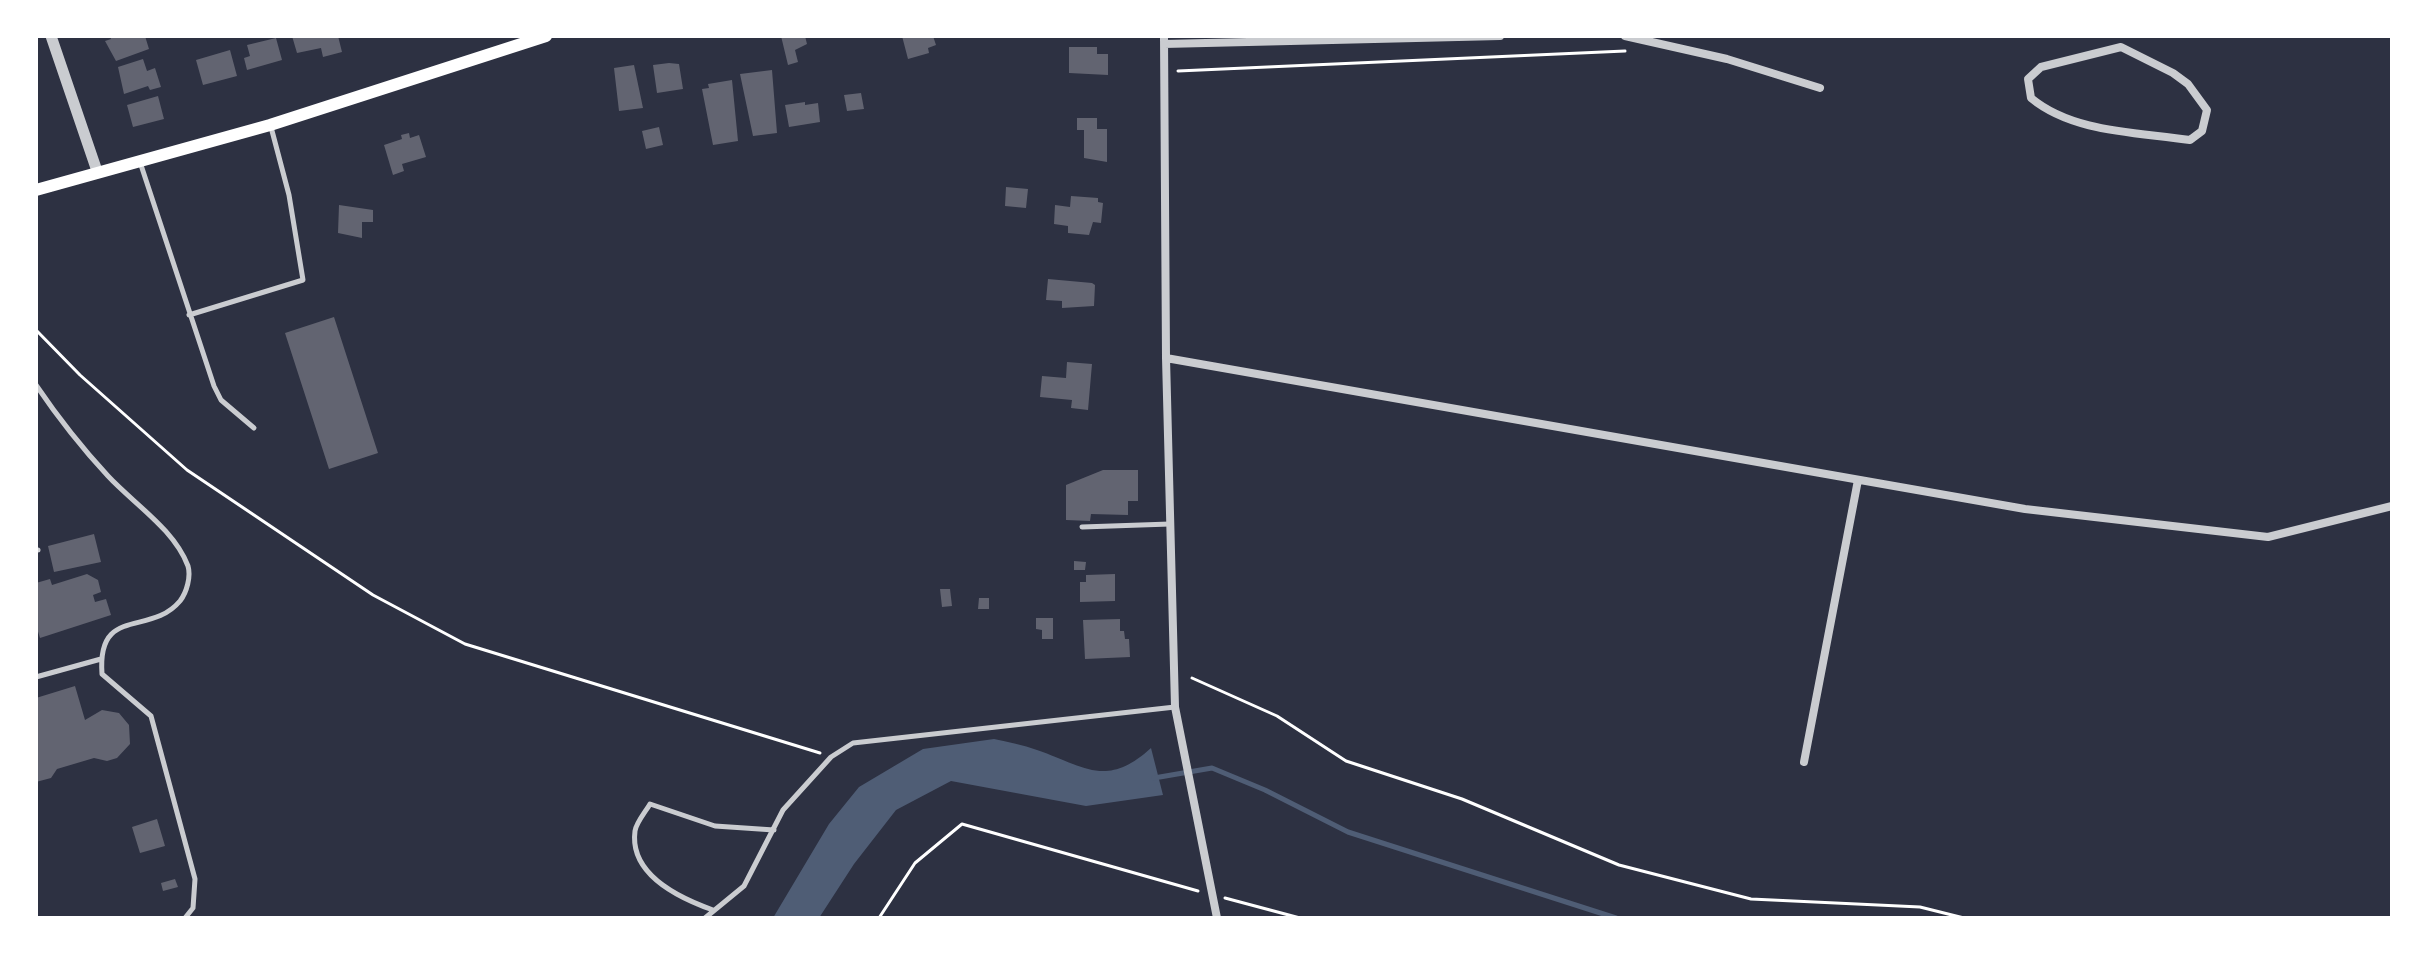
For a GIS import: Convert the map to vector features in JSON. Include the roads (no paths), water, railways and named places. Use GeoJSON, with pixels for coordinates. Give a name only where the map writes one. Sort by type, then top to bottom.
{"type":"FeatureCollection","features":[{"type":"Feature","properties":{"kind":"main road"},"geometry":{"type":"LineString","coordinates":[[36,190],[270,125],[546,36]]}},
{"type":"Feature","properties":{"kind":"street"},"geometry":{"type":"LineString","coordinates":[[51,36],[97,171]]}},
{"type":"Feature","properties":{"kind":"street"},"geometry":{"type":"LineString","coordinates":[[1217,918],[1175,707],[1166,358],[1164,40],[1500,36]]}},
{"type":"Feature","properties":{"kind":"street"},"geometry":{"type":"LineString","coordinates":[[1625,36],[1727,59],[1820,88]]}},
{"type":"Feature","properties":{"kind":"street"},"geometry":{"type":"LineString","coordinates":[[2121,47],[2123,36]]}},
{"type":"Feature","properties":{"kind":"street"},"geometry":{"type":"LineString","coordinates":[[2121,47],[2188,84],[2207,110],[2202,131],[2190,140],[2088,125],[2061,116],[2031,98],[2028,79],[2041,67],[2121,47]]}},
{"type":"Feature","properties":{"kind":"street"},"geometry":{"type":"LineString","coordinates":[[1166,358],[2025,509],[2268,537],[2392,506]]}},
{"type":"Feature","properties":{"kind":"street"},"geometry":{"type":"LineString","coordinates":[[1804,762],[1858,480]]}},
{"type":"Feature","properties":{"kind":"lane"},"geometry":{"type":"LineString","coordinates":[[189,315],[303,280],[289,195],[270,125]]}},
{"type":"Feature","properties":{"kind":"lane"},"geometry":{"type":"LineString","coordinates":[[139,160],[189,315],[221,400],[254,428]]}},
{"type":"Feature","properties":{"kind":"lane"},"geometry":{"type":"LineString","coordinates":[[36,385],[107,475],[173,540],[189,569],[187,588],[180,600],[166,613],[116,628],[102,645],[101,659],[102,674],[151,716],[195,879],[193,908],[185,918]]}},
{"type":"Feature","properties":{"kind":"lane"},"geometry":{"type":"LineString","coordinates":[[1082,527],[1170,524]]}},
{"type":"Feature","properties":{"kind":"lane"},"geometry":{"type":"LineString","coordinates":[[36,677],[101,659]]}},
{"type":"Feature","properties":{"kind":"lane"},"geometry":{"type":"LineString","coordinates":[[705,918],[744,886],[783,810],[831,757],[853,743],[1175,707]]}},
{"type":"Feature","properties":{"kind":"lane"},"geometry":{"type":"LineString","coordinates":[[714,910],[677,897],[652,877],[639,853],[635,831],[650,804],[715,826],[774,830]]}},
{"type":"Feature","properties":{"kind":"water"},"geometry":{"type":"Polygon","coordinates":[[[994,739],[1032,748],[1082,767],[1108,771],[1135,761],[1151,748],[1163,795],[1086,806],[951,781],[896,810],[854,864],[819,918],[773,918],[829,824],[859,787],[923,749],[994,739]]]}},
{"type":"Feature","properties":{"kind":"waterway"},"geometry":{"type":"LineString","coordinates":[[1154,778],[1212,768],[1265,790],[1348,832],[1616,918]]}}]}
